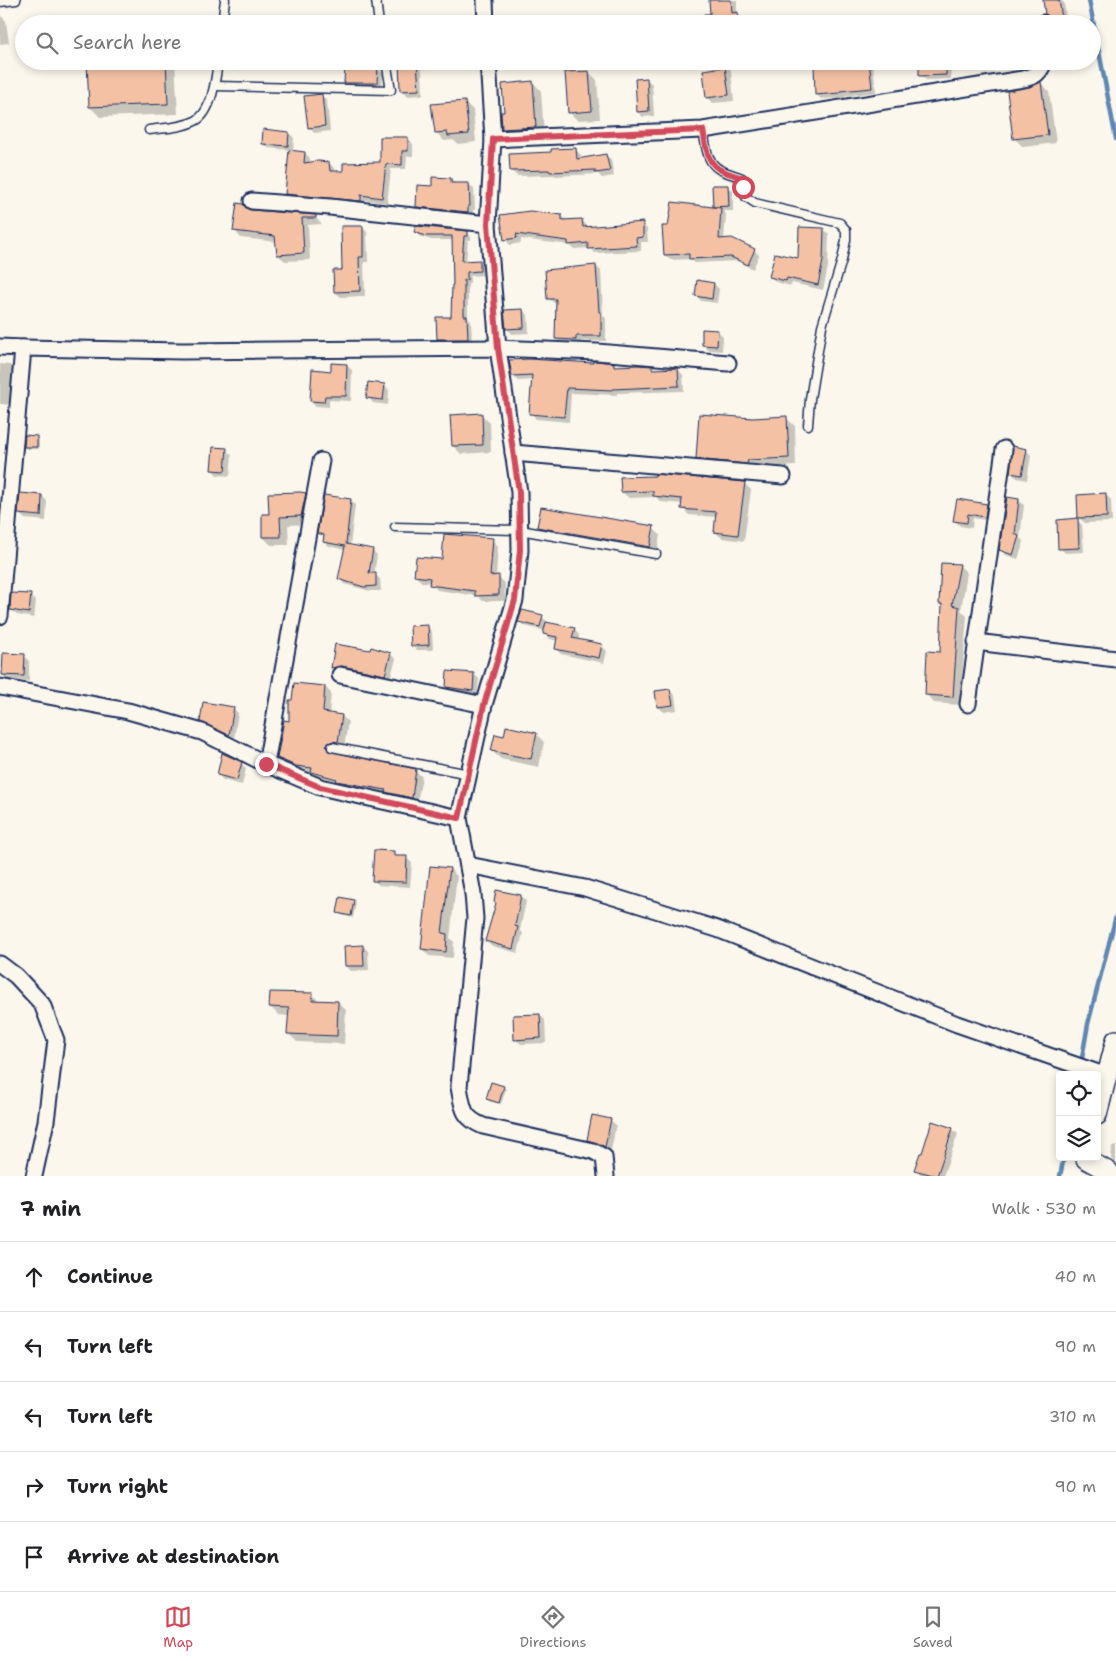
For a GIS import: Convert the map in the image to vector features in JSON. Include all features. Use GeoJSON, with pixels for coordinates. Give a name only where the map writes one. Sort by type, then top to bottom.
{"type":"FeatureCollection","features":[{"type":"Feature","properties":{"kind":"street"},"geometry":{"type":"LineString","coordinates":[[485,0],[486,15]]}},
{"type":"Feature","properties":{"kind":"street"},"geometry":{"type":"LineString","coordinates":[[489,70],[493,139],[488,224],[498,348],[519,492],[520,550],[515,600],[484,705],[459,818],[476,918],[459,1086],[462,1105],[470,1120],[483,1126],[593,1151],[604,1157],[606,1176]]}},
{"type":"Feature","properties":{"kind":"street"},"geometry":{"type":"LineString","coordinates":[[493,139],[703,130],[1023,79],[1033,77],[1040,70]]}},
{"type":"Feature","properties":{"kind":"street"},"geometry":{"type":"LineString","coordinates":[[252,201],[330,206],[488,224]]}},
{"type":"Feature","properties":{"kind":"street"},"geometry":{"type":"LineString","coordinates":[[0,347],[182,350],[498,348],[597,352],[728,363]]}},
{"type":"Feature","properties":{"kind":"street"},"geometry":{"type":"LineString","coordinates":[[0,616],[23,348]]}},
{"type":"Feature","properties":{"kind":"street"},"geometry":{"type":"LineString","coordinates":[[968,704],[1004,449]]}},
{"type":"Feature","properties":{"kind":"street"},"geometry":{"type":"LineString","coordinates":[[513,453],[783,476]]}},
{"type":"Feature","properties":{"kind":"street"},"geometry":{"type":"LineString","coordinates":[[266,764],[321,461]]}},
{"type":"Feature","properties":{"kind":"street"},"geometry":{"type":"LineString","coordinates":[[976,642],[1116,659]]}},
{"type":"Feature","properties":{"kind":"street"},"geometry":{"type":"LineString","coordinates":[[340,675],[484,705]]}},
{"type":"Feature","properties":{"kind":"street"},"geometry":{"type":"LineString","coordinates":[[0,687],[128,711],[202,732],[266,764],[320,787],[459,818]]}},
{"type":"Feature","properties":{"kind":"street"},"geometry":{"type":"LineString","coordinates":[[468,865],[584,888],[717,928],[957,1024],[1107,1076]]}},
{"type":"Feature","properties":{"kind":"street"},"geometry":{"type":"LineString","coordinates":[[0,964],[16,976],[42,1004],[56,1040],[46,1121],[34,1176]]}},
{"type":"Feature","properties":{"kind":"street"},"geometry":{"type":"LineString","coordinates":[[1101,1099],[1116,1040]]}},
{"type":"Feature","properties":{"kind":"street"},"geometry":{"type":"LineString","coordinates":[[1091,1161],[1111,1173]]}},
{"type":"Feature","properties":{"kind":"lane"},"geometry":{"type":"LineString","coordinates":[[0,2],[16,0]]}},
{"type":"Feature","properties":{"kind":"lane"},"geometry":{"type":"LineString","coordinates":[[223,15],[225,0]]}},
{"type":"Feature","properties":{"kind":"lane"},"geometry":{"type":"LineString","coordinates":[[376,0],[378,15]]}},
{"type":"Feature","properties":{"kind":"lane"},"geometry":{"type":"LineString","coordinates":[[149,130],[182,126],[197,120],[206,108],[214,86],[217,70]]}},
{"type":"Feature","properties":{"kind":"lane"},"geometry":{"type":"LineString","coordinates":[[214,86],[391,90],[388,70]]}},
{"type":"Feature","properties":{"kind":"lane"},"geometry":{"type":"LineString","coordinates":[[703,130],[707,153],[711,162],[721,171],[742,178],[746,197],[750,200],[755,203],[840,222],[846,230],[842,260],[822,326],[810,399],[808,425]]}},
{"type":"Feature","properties":{"kind":"lane"},"geometry":{"type":"LineString","coordinates":[[395,527],[520,530],[656,554]]}},
{"type":"Feature","properties":{"kind":"lane"},"geometry":{"type":"LineString","coordinates":[[332,747],[469,774]]}},
{"type":"Feature","properties":{"kind":"building"},"geometry":{"type":"Polygon","coordinates":[[[709,0],[731,0],[732,13],[738,12],[738,15],[704,15],[710,14],[709,0]]]}},
{"type":"Feature","properties":{"kind":"building"},"geometry":{"type":"Polygon","coordinates":[[[1043,0],[1059,0],[1062,15],[1045,14],[1043,0]]]}},
{"type":"Feature","properties":{"kind":"building"},"geometry":{"type":"Polygon","coordinates":[[[87,70],[166,70],[168,104],[89,107],[87,70]]]}},
{"type":"Feature","properties":{"kind":"building"},"geometry":{"type":"Polygon","coordinates":[[[345,70],[378,70],[377,83],[344,83],[345,70]]]}},
{"type":"Feature","properties":{"kind":"building"},"geometry":{"type":"Polygon","coordinates":[[[399,70],[418,70],[419,90],[400,91],[399,70]]]}},
{"type":"Feature","properties":{"kind":"building"},"geometry":{"type":"Polygon","coordinates":[[[703,70],[725,70],[729,95],[706,98],[703,70]]]}},
{"type":"Feature","properties":{"kind":"building"},"geometry":{"type":"Polygon","coordinates":[[[814,70],[870,70],[872,88],[815,95],[814,70]]]}},
{"type":"Feature","properties":{"kind":"building"},"geometry":{"type":"Polygon","coordinates":[[[919,70],[946,70],[946,75],[919,76],[919,70]]]}},
{"type":"Feature","properties":{"kind":"building"},"geometry":{"type":"Polygon","coordinates":[[[589,71],[592,111],[568,113],[565,72],[589,71]]]}},
{"type":"Feature","properties":{"kind":"building"},"geometry":{"type":"Polygon","coordinates":[[[647,78],[649,111],[637,112],[635,79],[647,78]]]}},
{"type":"Feature","properties":{"kind":"building"},"geometry":{"type":"Polygon","coordinates":[[[533,81],[536,127],[502,129],[501,112],[504,112],[502,84],[533,81]]]}},
{"type":"Feature","properties":{"kind":"building"},"geometry":{"type":"Polygon","coordinates":[[[1041,82],[1048,135],[1013,139],[1007,91],[1029,87],[1041,82]]]}},
{"type":"Feature","properties":{"kind":"building"},"geometry":{"type":"Polygon","coordinates":[[[322,94],[325,126],[308,128],[304,96],[322,94]]]}},
{"type":"Feature","properties":{"kind":"building"},"geometry":{"type":"Polygon","coordinates":[[[465,101],[469,134],[448,136],[447,132],[435,133],[431,104],[465,101]]]}},
{"type":"Feature","properties":{"kind":"building"},"geometry":{"type":"Polygon","coordinates":[[[263,129],[289,132],[288,146],[262,144],[263,129]]]}},
{"type":"Feature","properties":{"kind":"building"},"geometry":{"type":"Polygon","coordinates":[[[380,137],[408,137],[408,151],[402,151],[402,165],[386,164],[382,198],[361,195],[361,201],[285,194],[289,150],[305,152],[304,163],[329,162],[330,171],[343,171],[343,163],[380,162],[380,137]]]}},
{"type":"Feature","properties":{"kind":"building"},"geometry":{"type":"Polygon","coordinates":[[[576,148],[577,159],[606,154],[610,171],[595,173],[595,170],[510,171],[509,154],[551,152],[551,149],[576,148]]]}},
{"type":"Feature","properties":{"kind":"building"},"geometry":{"type":"Polygon","coordinates":[[[432,177],[451,178],[451,183],[469,183],[470,206],[468,206],[468,212],[416,207],[417,185],[432,186],[432,177]]]}},
{"type":"Feature","properties":{"kind":"building"},"geometry":{"type":"Polygon","coordinates":[[[712,185],[728,185],[729,206],[713,207],[712,185]]]}},
{"type":"Feature","properties":{"kind":"building"},"geometry":{"type":"Polygon","coordinates":[[[672,202],[721,208],[719,239],[732,238],[755,249],[748,265],[731,257],[689,259],[689,254],[664,255],[662,226],[668,226],[672,202]]]}},
{"type":"Feature","properties":{"kind":"building"},"geometry":{"type":"Polygon","coordinates":[[[237,203],[243,204],[251,210],[316,215],[316,218],[302,218],[304,253],[277,255],[275,236],[233,231],[237,203]]]}},
{"type":"Feature","properties":{"kind":"building"},"geometry":{"type":"Polygon","coordinates":[[[530,211],[562,215],[562,220],[582,219],[583,227],[643,222],[643,237],[636,238],[637,246],[588,249],[588,243],[568,245],[568,241],[516,234],[517,238],[504,240],[500,215],[530,211]]]}},
{"type":"Feature","properties":{"kind":"building"},"geometry":{"type":"Polygon","coordinates":[[[341,226],[363,226],[363,257],[359,257],[360,291],[334,292],[333,270],[342,270],[341,226]]]}},
{"type":"Feature","properties":{"kind":"building"},"geometry":{"type":"Polygon","coordinates":[[[416,226],[468,231],[468,236],[464,236],[462,261],[480,260],[480,271],[467,272],[467,280],[464,280],[464,316],[467,316],[468,339],[437,339],[436,317],[451,317],[453,285],[452,236],[426,236],[414,232],[416,226]]]}},
{"type":"Feature","properties":{"kind":"building"},"geometry":{"type":"Polygon","coordinates":[[[799,227],[824,228],[823,261],[818,285],[787,278],[786,281],[769,277],[775,253],[798,258],[799,227]]]}},
{"type":"Feature","properties":{"kind":"building"},"geometry":{"type":"Polygon","coordinates":[[[596,265],[599,312],[601,312],[601,336],[576,336],[576,340],[555,339],[556,299],[547,299],[545,270],[596,265]]]}},
{"type":"Feature","properties":{"kind":"building"},"geometry":{"type":"Polygon","coordinates":[[[697,280],[714,283],[712,299],[695,296],[697,280]]]}},
{"type":"Feature","properties":{"kind":"building"},"geometry":{"type":"Polygon","coordinates":[[[523,309],[524,328],[506,329],[504,310],[523,309]]]}},
{"type":"Feature","properties":{"kind":"building"},"geometry":{"type":"Polygon","coordinates":[[[702,329],[718,330],[717,346],[702,345],[702,329]]]}},
{"type":"Feature","properties":{"kind":"building"},"geometry":{"type":"Polygon","coordinates":[[[529,359],[593,363],[593,361],[596,361],[614,363],[614,366],[652,366],[652,369],[678,368],[679,386],[613,390],[567,388],[564,417],[529,414],[532,375],[512,376],[509,360],[529,359]]]}},
{"type":"Feature","properties":{"kind":"building"},"geometry":{"type":"Polygon","coordinates":[[[331,363],[347,364],[346,396],[325,396],[324,402],[310,401],[312,369],[331,371],[331,363]]]}},
{"type":"Feature","properties":{"kind":"building"},"geometry":{"type":"Polygon","coordinates":[[[368,382],[385,384],[383,400],[366,398],[368,382]]]}},
{"type":"Feature","properties":{"kind":"building"},"geometry":{"type":"Polygon","coordinates":[[[482,413],[483,445],[452,446],[450,415],[482,413]]]}},
{"type":"Feature","properties":{"kind":"building"},"geometry":{"type":"Polygon","coordinates":[[[699,414],[753,418],[787,416],[789,458],[748,460],[747,464],[696,459],[699,414]]]}},
{"type":"Feature","properties":{"kind":"building"},"geometry":{"type":"Polygon","coordinates":[[[25,435],[37,436],[37,447],[24,447],[25,435]]]}},
{"type":"Feature","properties":{"kind":"building"},"geometry":{"type":"Polygon","coordinates":[[[1013,446],[1027,449],[1022,475],[1010,473],[1013,446]]]}},
{"type":"Feature","properties":{"kind":"building"},"geometry":{"type":"Polygon","coordinates":[[[213,447],[227,448],[225,471],[211,470],[213,447]]]}},
{"type":"Feature","properties":{"kind":"building"},"geometry":{"type":"Polygon","coordinates":[[[655,474],[745,482],[738,535],[714,532],[716,512],[681,509],[682,499],[653,496],[653,491],[621,492],[620,477],[655,476],[655,474]]]}},
{"type":"Feature","properties":{"kind":"building"},"geometry":{"type":"Polygon","coordinates":[[[20,493],[42,495],[41,516],[18,514],[20,493]]]}},
{"type":"Feature","properties":{"kind":"building"},"geometry":{"type":"Polygon","coordinates":[[[268,493],[306,493],[301,516],[280,517],[281,537],[262,537],[262,514],[269,514],[268,493]]]}},
{"type":"Feature","properties":{"kind":"building"},"geometry":{"type":"Polygon","coordinates":[[[1106,493],[1107,517],[1078,518],[1077,495],[1106,493]]]}},
{"type":"Feature","properties":{"kind":"building"},"geometry":{"type":"Polygon","coordinates":[[[324,495],[351,499],[346,544],[373,549],[369,573],[376,573],[376,586],[364,587],[338,579],[345,546],[323,542],[324,535],[317,533],[324,495]]]}},
{"type":"Feature","properties":{"kind":"building"},"geometry":{"type":"Polygon","coordinates":[[[1007,497],[1019,499],[1015,534],[1019,536],[1013,555],[999,550],[1007,497]]]}},
{"type":"Feature","properties":{"kind":"building"},"geometry":{"type":"Polygon","coordinates":[[[957,499],[987,504],[985,517],[968,514],[967,523],[953,521],[957,499]]]}},
{"type":"Feature","properties":{"kind":"building"},"geometry":{"type":"Polygon","coordinates":[[[541,507],[654,526],[650,547],[537,527],[541,507]]]}},
{"type":"Feature","properties":{"kind":"building"},"geometry":{"type":"Polygon","coordinates":[[[1078,518],[1079,548],[1058,549],[1057,520],[1078,518]]]}},
{"type":"Feature","properties":{"kind":"building"},"geometry":{"type":"Polygon","coordinates":[[[444,534],[493,538],[490,576],[499,575],[499,595],[475,596],[475,591],[429,585],[430,578],[414,576],[416,557],[442,559],[444,534]]]}},
{"type":"Feature","properties":{"kind":"building"},"geometry":{"type":"Polygon","coordinates":[[[941,563],[960,564],[952,605],[959,607],[953,697],[925,695],[927,651],[940,652],[942,604],[939,604],[941,563]]]}},
{"type":"Feature","properties":{"kind":"building"},"geometry":{"type":"Polygon","coordinates":[[[11,593],[31,594],[29,613],[10,610],[11,593]]]}},
{"type":"Feature","properties":{"kind":"building"},"geometry":{"type":"Polygon","coordinates":[[[522,610],[543,615],[540,627],[518,622],[522,610]]]}},
{"type":"Feature","properties":{"kind":"building"},"geometry":{"type":"Polygon","coordinates":[[[546,622],[575,628],[572,638],[602,644],[599,658],[555,649],[557,637],[543,634],[546,622]]]}},
{"type":"Feature","properties":{"kind":"building"},"geometry":{"type":"Polygon","coordinates":[[[428,625],[429,645],[411,646],[410,626],[428,625]]]}},
{"type":"Feature","properties":{"kind":"building"},"geometry":{"type":"Polygon","coordinates":[[[335,644],[370,650],[371,647],[391,653],[385,675],[342,666],[331,668],[335,644]]]}},
{"type":"Feature","properties":{"kind":"building"},"geometry":{"type":"Polygon","coordinates":[[[3,653],[25,654],[24,676],[2,675],[3,653]]]}},
{"type":"Feature","properties":{"kind":"building"},"geometry":{"type":"Polygon","coordinates":[[[447,671],[474,673],[473,691],[446,687],[447,671]]]}},
{"type":"Feature","properties":{"kind":"building"},"geometry":{"type":"Polygon","coordinates":[[[294,683],[325,686],[323,712],[342,715],[338,742],[328,743],[326,746],[328,751],[416,769],[412,798],[385,792],[386,790],[336,781],[337,779],[311,772],[312,768],[296,766],[277,758],[284,720],[289,721],[289,700],[292,700],[294,683]]]}},
{"type":"Feature","properties":{"kind":"building"},"geometry":{"type":"Polygon","coordinates":[[[670,689],[673,705],[657,707],[655,691],[670,689]]]}},
{"type":"Feature","properties":{"kind":"building"},"geometry":{"type":"Polygon","coordinates":[[[203,702],[234,707],[229,735],[200,722],[203,702]]]}},
{"type":"Feature","properties":{"kind":"building"},"geometry":{"type":"Polygon","coordinates":[[[506,726],[537,733],[531,759],[491,751],[495,734],[504,736],[506,726]]]}},
{"type":"Feature","properties":{"kind":"building"},"geometry":{"type":"Polygon","coordinates":[[[222,753],[242,762],[237,780],[217,775],[222,753]]]}},
{"type":"Feature","properties":{"kind":"building"},"geometry":{"type":"Polygon","coordinates":[[[374,850],[394,851],[394,856],[407,856],[406,882],[372,881],[374,850]]]}},
{"type":"Feature","properties":{"kind":"building"},"geometry":{"type":"Polygon","coordinates":[[[430,866],[450,868],[442,933],[447,934],[446,952],[421,949],[430,866]]]}},
{"type":"Feature","properties":{"kind":"building"},"geometry":{"type":"Polygon","coordinates":[[[496,890],[521,895],[515,926],[518,927],[513,949],[485,941],[496,903],[494,902],[496,890]]]}},
{"type":"Feature","properties":{"kind":"building"},"geometry":{"type":"Polygon","coordinates":[[[340,897],[354,900],[351,916],[337,913],[340,897]]]}},
{"type":"Feature","properties":{"kind":"building"},"geometry":{"type":"Polygon","coordinates":[[[363,945],[364,966],[345,966],[344,946],[363,945]]]}},
{"type":"Feature","properties":{"kind":"building"},"geometry":{"type":"Polygon","coordinates":[[[270,992],[313,993],[312,1000],[338,1001],[337,1036],[287,1034],[289,1008],[269,1007],[270,992]]]}},
{"type":"Feature","properties":{"kind":"building"},"geometry":{"type":"Polygon","coordinates":[[[540,1014],[541,1038],[514,1040],[513,1015],[540,1014]]]}},
{"type":"Feature","properties":{"kind":"building"},"geometry":{"type":"Polygon","coordinates":[[[491,1082],[504,1086],[499,1103],[486,1099],[491,1082]]]}},
{"type":"Feature","properties":{"kind":"building"},"geometry":{"type":"Polygon","coordinates":[[[592,1115],[611,1119],[605,1147],[587,1140],[592,1115]]]}},
{"type":"Feature","properties":{"kind":"building"},"geometry":{"type":"Polygon","coordinates":[[[932,1121],[953,1128],[937,1176],[914,1170],[920,1153],[922,1153],[932,1121]]]}},
{"type":"Feature","properties":{"kind":"waterway"},"geometry":{"type":"LineString","coordinates":[[1089,0],[1092,15]]}},
{"type":"Feature","properties":{"kind":"waterway"},"geometry":{"type":"LineString","coordinates":[[1101,62],[1116,139]]}},
{"type":"Feature","properties":{"kind":"waterway"},"geometry":{"type":"LineString","coordinates":[[1080,1071],[1088,1024],[1116,916]]}},
{"type":"Feature","properties":{"kind":"waterway"},"geometry":{"type":"LineString","coordinates":[[1060,1176],[1063,1161]]}},
{"type":"Feature","properties":{"kind":"route"},"geometry":{"type":"LineString","coordinates":[[266,764],[320,787],[459,818],[484,705],[515,600],[520,550],[519,492],[498,348],[488,224],[493,139],[703,130],[707,153],[711,162],[721,171],[742,178],[743,187]]}}]}
